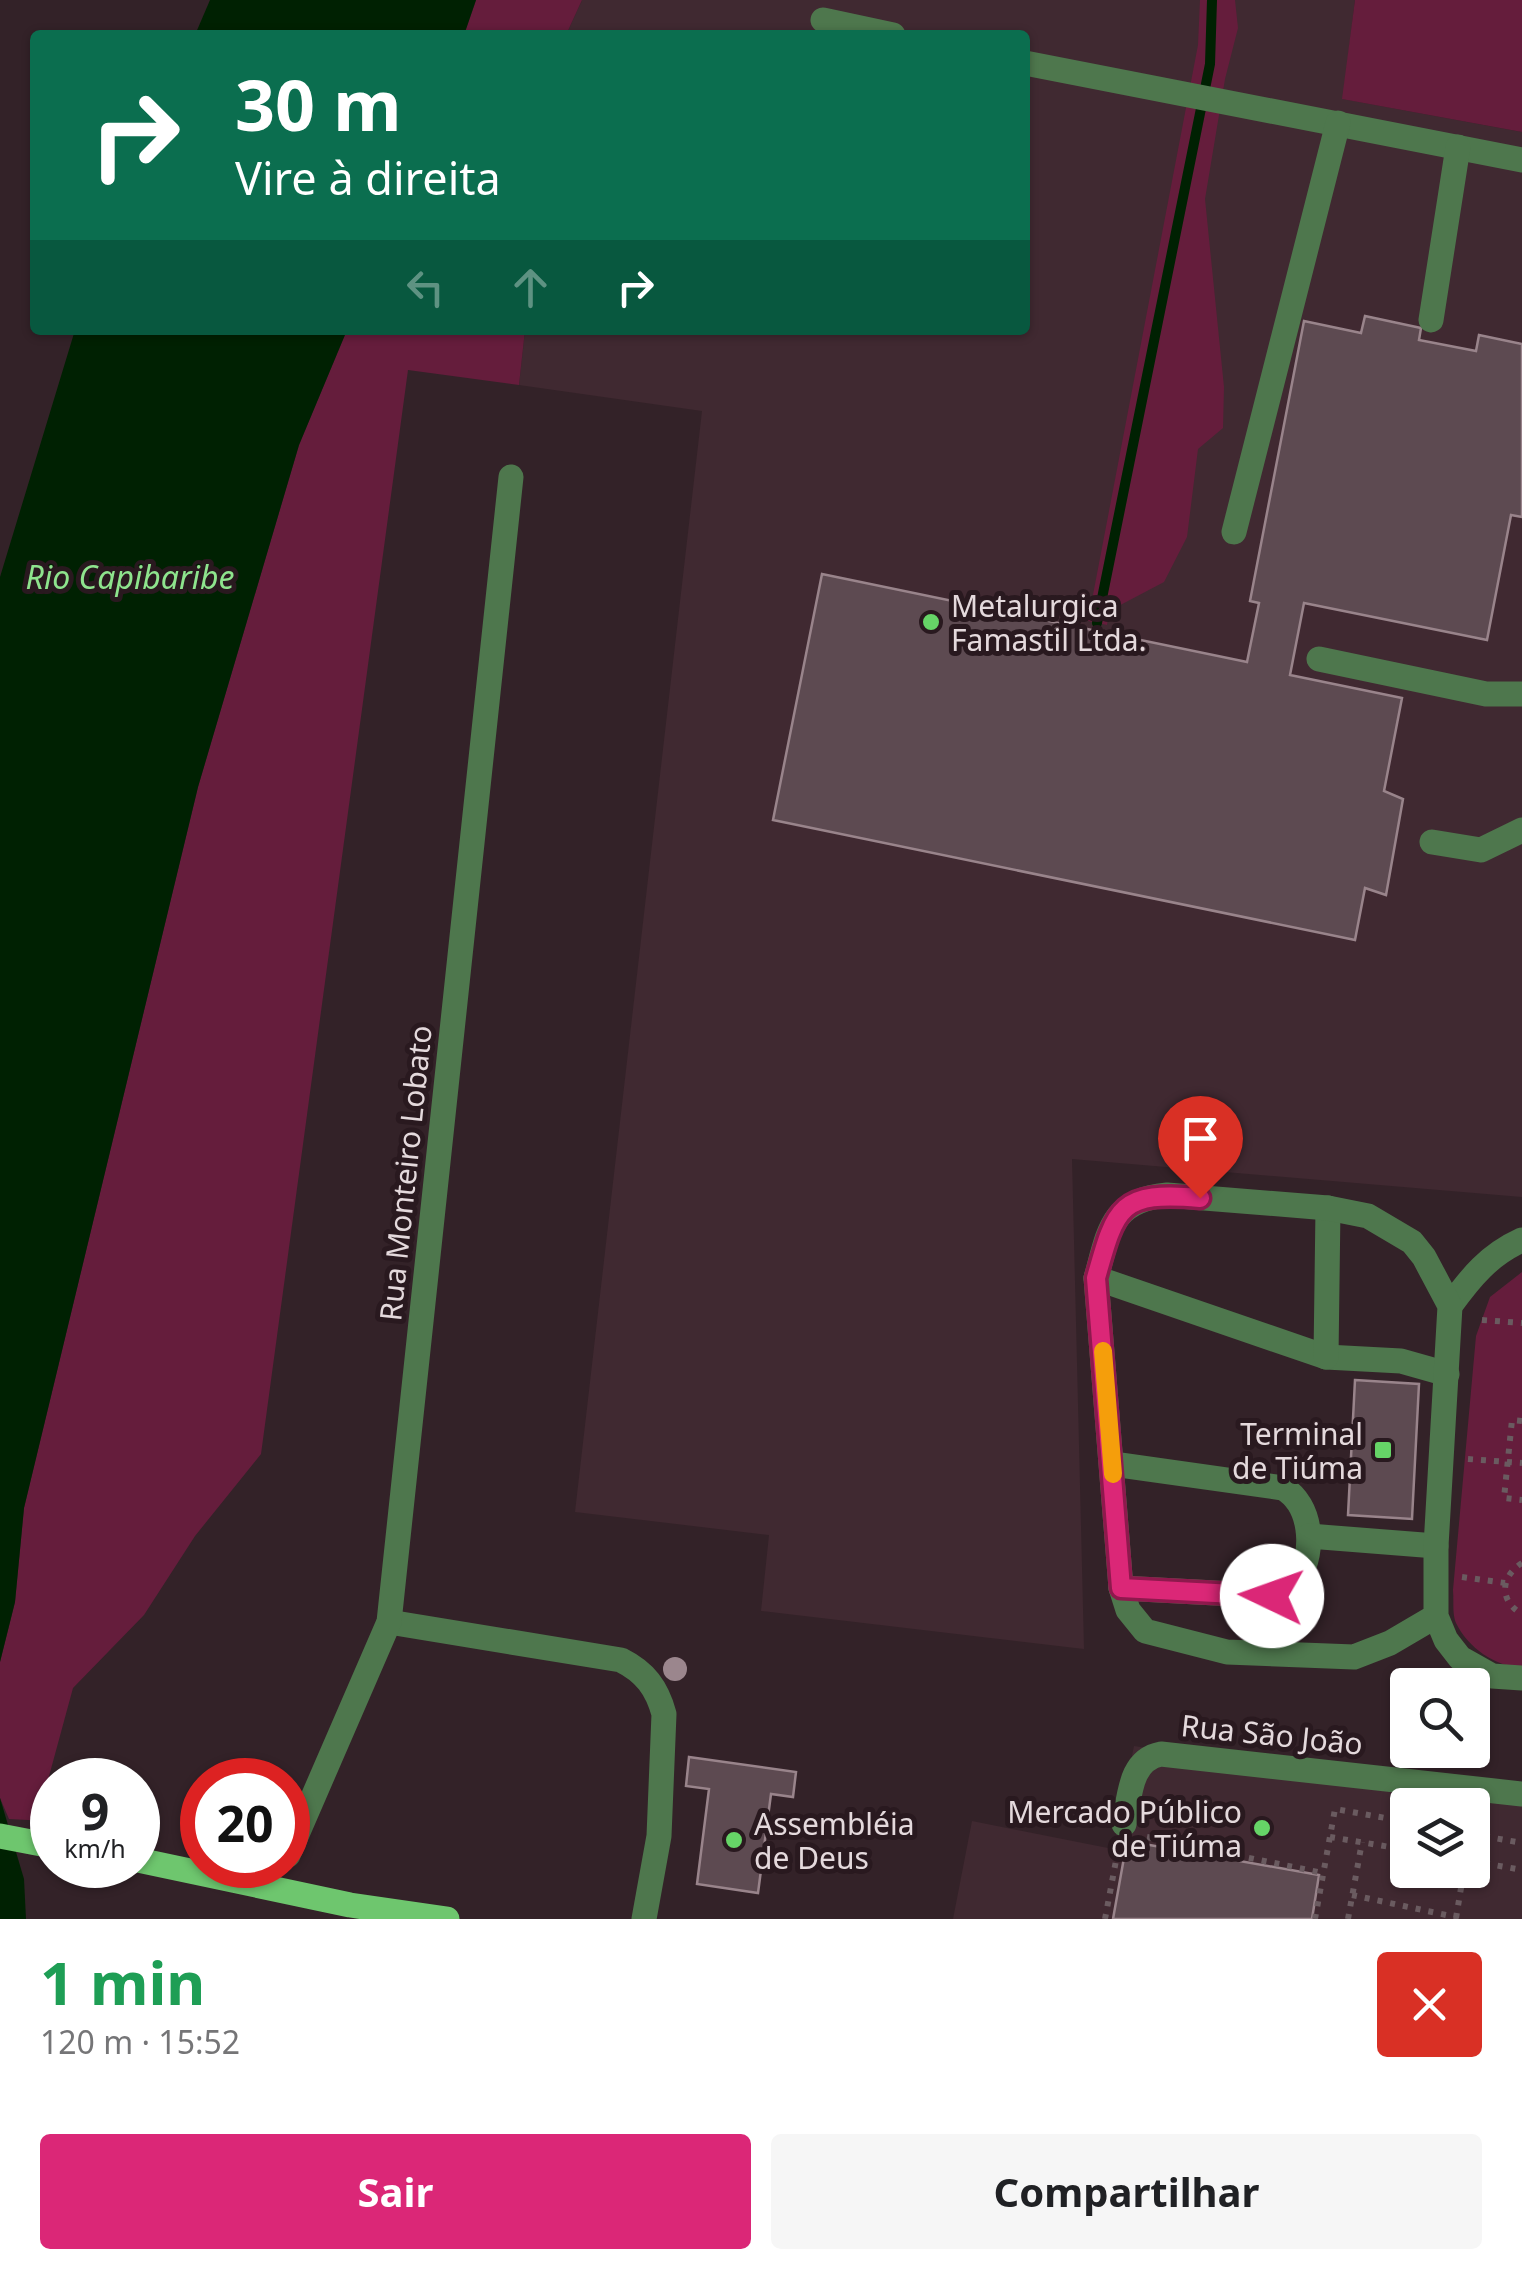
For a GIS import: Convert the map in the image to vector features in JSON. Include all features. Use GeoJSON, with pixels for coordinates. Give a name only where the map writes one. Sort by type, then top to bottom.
{"type":"FeatureCollection","features":[{"type":"Feature","properties":{"kind":"main road"},"geometry":{"type":"LineString","coordinates":[[0,1836],[30,1842]]}},
{"type":"Feature","properties":{"kind":"main road"},"geometry":{"type":"LineString","coordinates":[[301,1888],[350,1912],[447,1919]]}},
{"type":"Feature","properties":{"kind":"street"},"geometry":{"type":"LineString","coordinates":[[822,20],[869,30]]}},
{"type":"Feature","properties":{"kind":"street"},"geometry":{"type":"LineString","coordinates":[[1030,64],[1522,160]]}},
{"type":"Feature","properties":{"kind":"street"},"geometry":{"type":"LineString","coordinates":[[1234,532],[1338,123]]}},
{"type":"Feature","properties":{"kind":"street"},"geometry":{"type":"LineString","coordinates":[[1431,320],[1458,147]]}},
{"type":"Feature","properties":{"kind":"street","name":"Rua Monteiro Lobato"},"geometry":{"type":"LineString","coordinates":[[310,1805],[389,1622],[511,477]]}},
{"type":"Feature","properties":{"kind":"street"},"geometry":{"type":"LineString","coordinates":[[1319,659],[1486,694],[1522,694]]}},
{"type":"Feature","properties":{"kind":"street"},"geometry":{"type":"LineString","coordinates":[[1432,842],[1481,850],[1522,830]]}},
{"type":"Feature","properties":{"kind":"street"},"geometry":{"type":"LineString","coordinates":[[1436,1616],[1390,1643],[1354,1657],[1227,1652],[1145,1631],[1128,1610],[1121,1588],[1096,1278],[1117,1216],[1145,1197],[1167,1195],[1328,1208],[1368,1216],[1412,1242],[1450,1306]]}},
{"type":"Feature","properties":{"kind":"street"},"geometry":{"type":"LineString","coordinates":[[1326,1357],[1328,1208]]}},
{"type":"Feature","properties":{"kind":"street"},"geometry":{"type":"LineString","coordinates":[[1522,1240],[1498,1250],[1473,1274],[1450,1306],[1447,1374],[1453,1457],[1436,1546],[1436,1616],[1446,1640],[1460,1658],[1492,1676],[1522,1678]]}},
{"type":"Feature","properties":{"kind":"street"},"geometry":{"type":"LineString","coordinates":[[1096,1278],[1326,1357],[1401,1362],[1447,1374]]}},
{"type":"Feature","properties":{"kind":"street"},"geometry":{"type":"LineString","coordinates":[[1113,1464],[1282,1488],[1300,1502],[1309,1536],[1300,1576],[1272,1596],[1121,1588]]}},
{"type":"Feature","properties":{"kind":"street"},"geometry":{"type":"LineString","coordinates":[[1309,1536],[1436,1546]]}},
{"type":"Feature","properties":{"kind":"street"},"geometry":{"type":"LineString","coordinates":[[389,1622],[620,1660],[636,1667],[659,1696],[664,1714],[659,1836],[644,1919]]}},
{"type":"Feature","properties":{"kind":"street","name":"Rua São João"},"geometry":{"type":"LineString","coordinates":[[1123,1828],[1139,1764],[1161,1754],[1522,1794]]}},
{"type":"Feature","properties":{"kind":"path"},"geometry":{"type":"LineString","coordinates":[[1486,1309],[1481,1324],[1522,1323]]}},
{"type":"Feature","properties":{"kind":"path"},"geometry":{"type":"LineString","coordinates":[[1522,1422],[1512,1420],[1504,1498],[1522,1500]]}},
{"type":"Feature","properties":{"kind":"path"},"geometry":{"type":"LineString","coordinates":[[1453,1457],[1466,1441]]}},
{"type":"Feature","properties":{"kind":"path"},"geometry":{"type":"LineString","coordinates":[[1453,1457],[1522,1463]]}},
{"type":"Feature","properties":{"kind":"path"},"geometry":{"type":"LineString","coordinates":[[1522,1563],[1505,1583],[1507,1600],[1522,1614]]}},
{"type":"Feature","properties":{"kind":"path"},"geometry":{"type":"LineString","coordinates":[[1455,1576],[1505,1583]]}},
{"type":"Feature","properties":{"kind":"path"},"geometry":{"type":"LineString","coordinates":[[1316,1919],[1335,1809],[1390,1819]]}},
{"type":"Feature","properties":{"kind":"path"},"geometry":{"type":"LineString","coordinates":[[1105,1919],[1123,1828],[1323,1874]]}},
{"type":"Feature","properties":{"kind":"path"},"geometry":{"type":"LineString","coordinates":[[1330,1837],[1390,1847]]}},
{"type":"Feature","properties":{"kind":"path"},"geometry":{"type":"LineString","coordinates":[[1490,1837],[1522,1843]]}},
{"type":"Feature","properties":{"kind":"path"},"geometry":{"type":"LineString","coordinates":[[1348,1919],[1362,1842]]}},
{"type":"Feature","properties":{"kind":"path"},"geometry":{"type":"LineString","coordinates":[[1490,1864],[1522,1870]]}},
{"type":"Feature","properties":{"kind":"path"},"geometry":{"type":"LineString","coordinates":[[1456,1918],[1461,1888]]}},
{"type":"Feature","properties":{"kind":"path"},"geometry":{"type":"LineString","coordinates":[[1352,1895],[1465,1919]]}},
{"type":"Feature","properties":{"kind":"shaded area"},"geometry":{"type":"Polygon","coordinates":[[[476,0],[582,0],[568,30],[466,30],[476,0]]]}},
{"type":"Feature","properties":{"kind":"shaded area"},"geometry":{"type":"Polygon","coordinates":[[[582,0],[1355,0],[1343,99],[1522,132],[1522,1197],[1072,1159],[1084,1649],[761,1611],[769,1535],[575,1512],[702,411],[519,385],[524,335],[1030,335],[1030,30],[568,30],[582,0]]]}},
{"type":"Feature","properties":{"kind":"shaded area"},"geometry":{"type":"Polygon","coordinates":[[[1200,0],[1235,0],[1238,28],[1225,79],[1205,199],[1224,387],[1223,428],[1198,449],[1187,537],[1164,582],[1109,611],[1107,625],[1088,621],[1198,45],[1200,0]]]}},
{"type":"Feature","properties":{"kind":"shaded area"},"geometry":{"type":"Polygon","coordinates":[[[1355,0],[1522,0],[1522,132],[1342,99],[1355,0]]]}},
{"type":"Feature","properties":{"kind":"shaded area"},"geometry":{"type":"Polygon","coordinates":[[[345,335],[524,335],[519,385],[408,370],[261,1454],[195,1536],[144,1615],[73,1688],[54,1758],[30,1758],[30,1820],[9,1819],[0,1798],[0,1662],[15,1602],[24,1508],[198,787],[299,445],[345,335]]]}},
{"type":"Feature","properties":{"kind":"shaded area"},"geometry":{"type":"Polygon","coordinates":[[[1522,1272],[1522,1668],[1492,1659],[1475,1648],[1455,1619],[1453,1590],[1476,1336],[1490,1297],[1522,1272]]]}},
{"type":"Feature","properties":{"kind":"shaded area","name":"Mercado Público de Tiúma"},"geometry":{"type":"Polygon","coordinates":[[[1134,1746],[1406,1788],[1390,1788],[1390,1888],[1490,1888],[1490,1801],[1522,1806],[1522,1919],[953,1919],[972,1821],[1113,1849],[1134,1746]]]}},
{"type":"Feature","properties":{"kind":"water"},"geometry":{"type":"Polygon","coordinates":[[[210,0],[476,0],[466,30],[197,30],[210,0]]]}},
{"type":"Feature","properties":{"kind":"water","name":"Rio Capibaribe"},"geometry":{"type":"Polygon","coordinates":[[[73,335],[345,335],[299,445],[198,787],[24,1508],[15,1602],[0,1662],[0,577],[73,335]]]}},
{"type":"Feature","properties":{"kind":"water"},"geometry":{"type":"Polygon","coordinates":[[[0,1798],[24,1879],[26,1919],[0,1919],[0,1798]]]}},
{"type":"Feature","properties":{"kind":"building","name":"Metalurgica Famastil Ltda."},"geometry":{"type":"Polygon","coordinates":[[[1365,316],[1421,328],[1419,340],[1476,351],[1479,335],[1522,344],[1522,517],[1511,515],[1487,640],[1304,603],[1290,675],[1402,698],[1384,791],[1403,799],[1386,895],[1365,888],[1355,940],[773,820],[822,574],[1247,662],[1259,603],[1250,601],[1304,321],[1361,333],[1365,316]]]}},
{"type":"Feature","properties":{"kind":"building","name":"Terminal de Tiúma"},"geometry":{"type":"Polygon","coordinates":[[[1355,1380],[1419,1384],[1412,1519],[1348,1515],[1355,1380]]]}},
{"type":"Feature","properties":{"kind":"building","name":"Assembléia de Deus"},"geometry":{"type":"Polygon","coordinates":[[[689,1757],[796,1772],[793,1797],[771,1794],[758,1893],[697,1884],[709,1789],[686,1786],[689,1757]]]}},
{"type":"Feature","properties":{"kind":"building"},"geometry":{"type":"Polygon","coordinates":[[[1127,1841],[1319,1875],[1312,1919],[1113,1919],[1127,1841]]]}},
{"type":"Feature","properties":{"kind":"waterway"},"geometry":{"type":"LineString","coordinates":[[1097,623],[1210,64],[1212,0]]}},
{"type":"Feature","properties":{"kind":"slow traffic"},"geometry":{"type":"LineString","coordinates":[[1103,1351],[1113,1474]]}},
{"type":"Feature","properties":{"kind":"place","name":"Metalurgica Famastil Ltda."},"geometry":{"type":"Point","coordinates":[931,622]}},
{"type":"Feature","properties":{"kind":"place","name":"Terminal de Tiúma"},"geometry":{"type":"Point","coordinates":[1383,1450]}},
{"type":"Feature","properties":{"kind":"place","name":"Mercado Público de Tiúma"},"geometry":{"type":"Point","coordinates":[1262,1828]}},
{"type":"Feature","properties":{"kind":"place","name":"Assembléia de Deus"},"geometry":{"type":"Point","coordinates":[734,1840]}},
{"type":"Feature","properties":{"kind":"route"},"geometry":{"type":"LineString","coordinates":[[1200,1198],[1145,1197],[1128,1205],[1109,1231],[1096,1278],[1121,1588],[1272,1596]]}}]}
